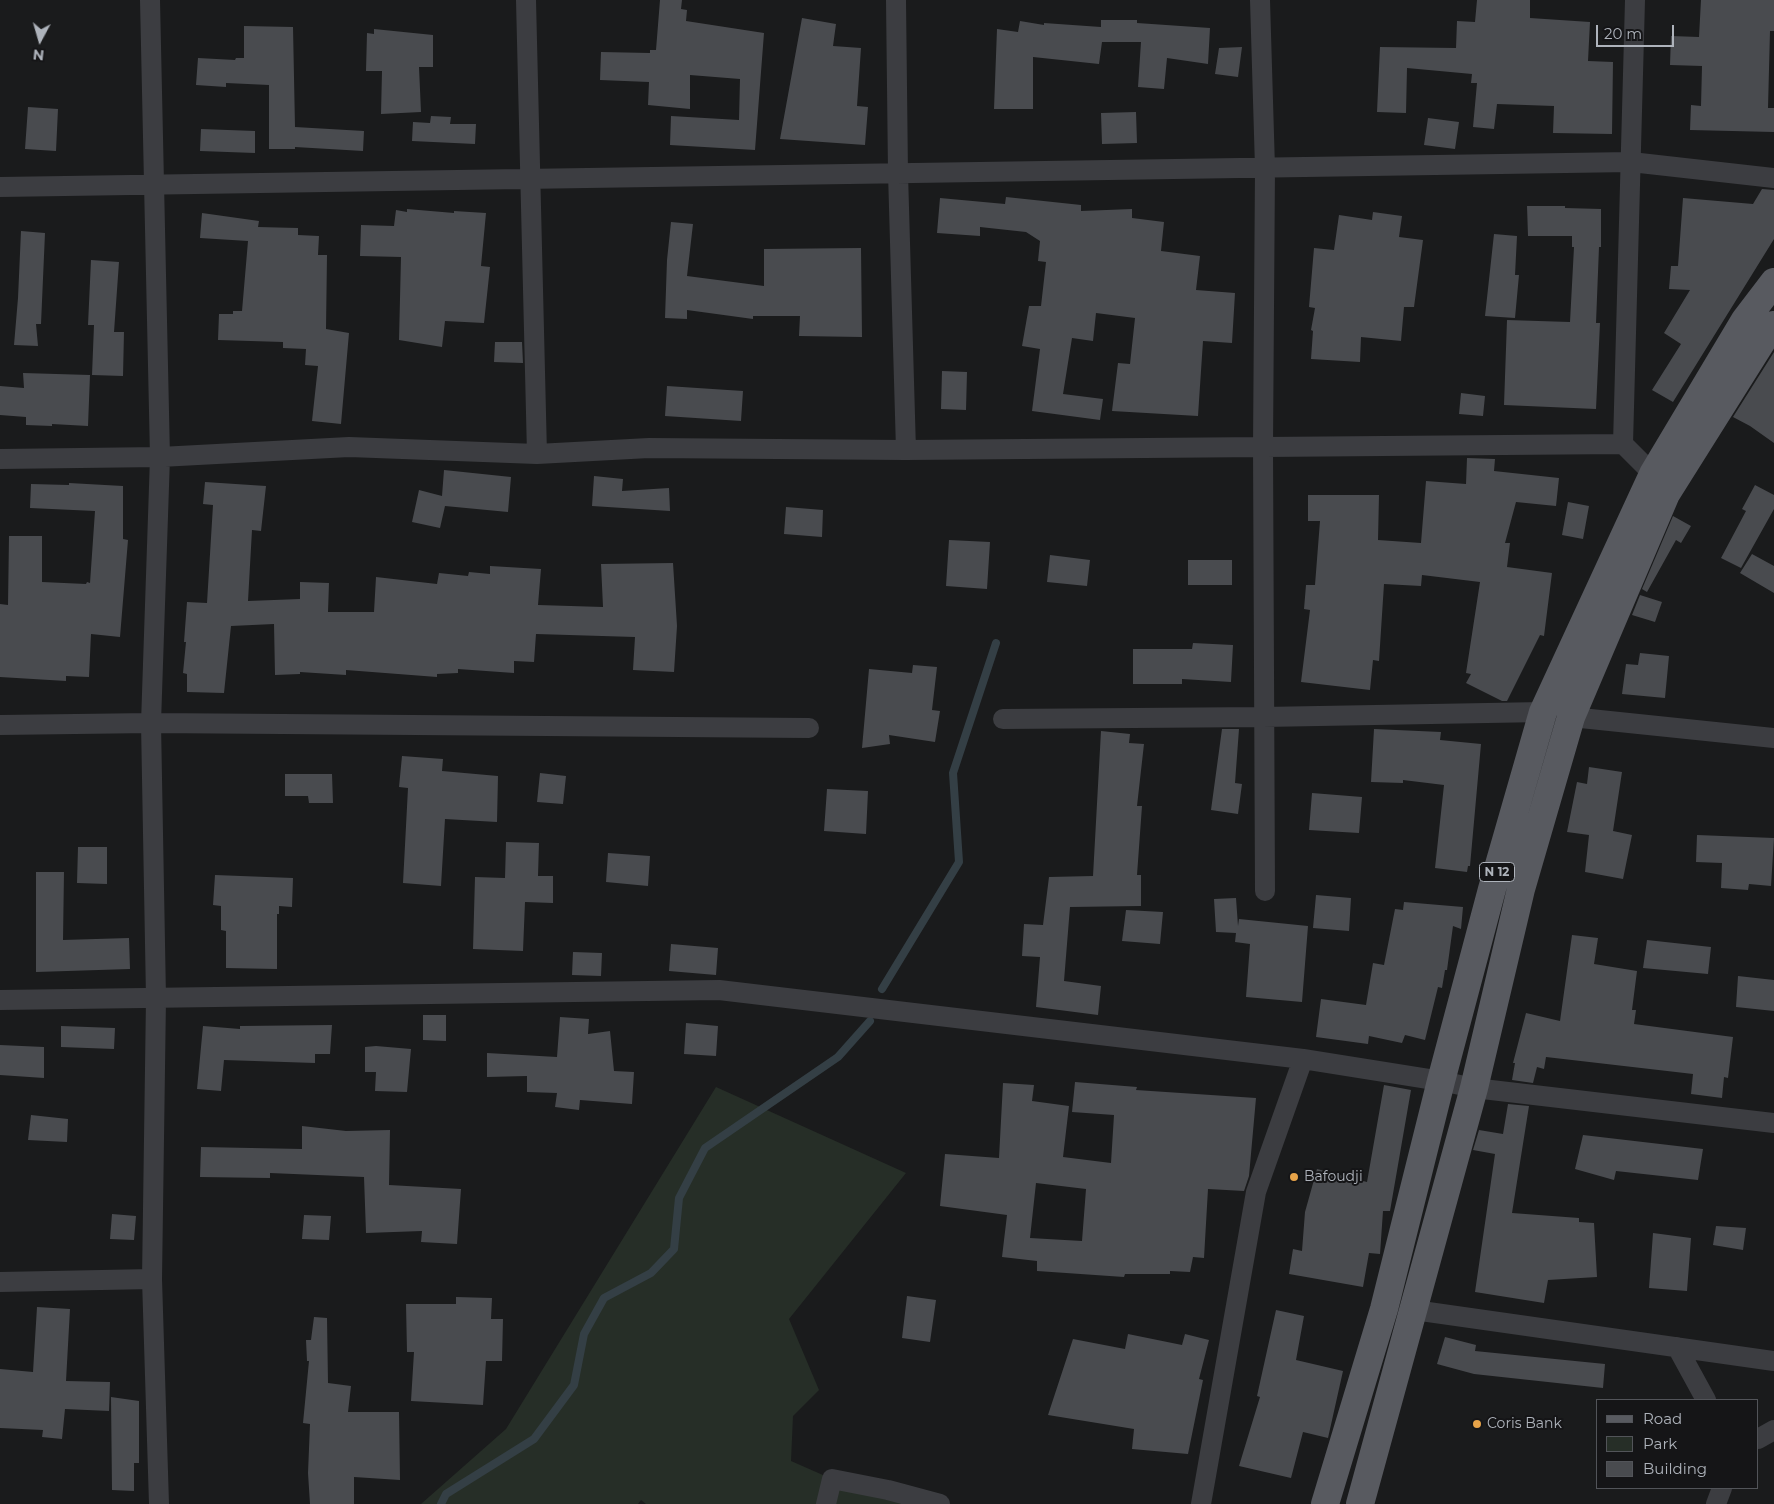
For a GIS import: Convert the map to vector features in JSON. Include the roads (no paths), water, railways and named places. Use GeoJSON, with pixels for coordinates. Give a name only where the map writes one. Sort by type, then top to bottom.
{"type":"FeatureCollection","features":[{"type":"Feature","properties":{"kind":"main road","name":"N 12"},"geometry":{"type":"LineString","coordinates":[[1325,1504],[1384,1309],[1441,1081],[1492,890],[1543,712],[1653,474],[1746,320],[1774,282]]}},
{"type":"Feature","properties":{"kind":"main road","name":"N 12"},"geometry":{"type":"LineString","coordinates":[[1360,1504],[1474,1088],[1521,889],[1571,717],[1666,494],[1774,325]]}},
{"type":"Feature","properties":{"kind":"street"},"geometry":{"type":"LineString","coordinates":[[150,0],[160,457],[151,722],[156,998],[152,1279],[159,1504]]}},
{"type":"Feature","properties":{"kind":"street"},"geometry":{"type":"LineString","coordinates":[[526,0],[536,454]]}},
{"type":"Feature","properties":{"kind":"street"},"geometry":{"type":"LineString","coordinates":[[896,0],[898,173],[906,450]]}},
{"type":"Feature","properties":{"kind":"street"},"geometry":{"type":"LineString","coordinates":[[1260,0],[1265,168],[1263,447],[1264,891]]}},
{"type":"Feature","properties":{"kind":"street"},"geometry":{"type":"LineString","coordinates":[[1623,444],[1635,0]]}},
{"type":"Feature","properties":{"kind":"street"},"geometry":{"type":"LineString","coordinates":[[0,187],[1630,162],[1774,178]]}},
{"type":"Feature","properties":{"kind":"street"},"geometry":{"type":"LineString","coordinates":[[0,459],[160,457],[349,447],[536,454],[649,448],[906,450],[1623,444],[1653,474]]}},
{"type":"Feature","properties":{"kind":"street"},"geometry":{"type":"LineString","coordinates":[[1003,719],[1543,712]]}},
{"type":"Feature","properties":{"kind":"street"},"geometry":{"type":"LineString","coordinates":[[1571,717],[1774,738]]}},
{"type":"Feature","properties":{"kind":"street"},"geometry":{"type":"LineString","coordinates":[[0,725],[151,722],[809,728]]}},
{"type":"Feature","properties":{"kind":"street"},"geometry":{"type":"LineString","coordinates":[[0,1000],[719,990],[1302,1059],[1474,1088],[1774,1123]]}},
{"type":"Feature","properties":{"kind":"street"},"geometry":{"type":"LineString","coordinates":[[1201,1504],[1256,1192],[1302,1059]]}},
{"type":"Feature","properties":{"kind":"street"},"geometry":{"type":"LineString","coordinates":[[0,1282],[152,1279]]}},
{"type":"Feature","properties":{"kind":"street"},"geometry":{"type":"LineString","coordinates":[[1414,1310],[1774,1362]]}},
{"type":"Feature","properties":{"kind":"street"},"geometry":{"type":"LineString","coordinates":[[1676,1348],[1705,1399]]}},
{"type":"Feature","properties":{"kind":"street"},"geometry":{"type":"LineString","coordinates":[[1759,1438],[1774,1430]]}},
{"type":"Feature","properties":{"kind":"street"},"geometry":{"type":"LineString","coordinates":[[826,1504],[832,1479],[888,1490],[940,1504]]}},
{"type":"Feature","properties":{"kind":"street"},"geometry":{"type":"LineString","coordinates":[[1716,1504],[1722,1489]]}},
{"type":"Feature","properties":{"kind":"waterway"},"geometry":{"type":"LineString","coordinates":[[882,989],[959,862],[953,773],[996,643]]}},
{"type":"Feature","properties":{"kind":"waterway"},"geometry":{"type":"LineString","coordinates":[[441,1504],[446,1494],[534,1439],[574,1385],[584,1334],[604,1298],[651,1273],[674,1249],[679,1198],[705,1148],[838,1057],[870,1021]]}},
{"type":"Feature","properties":{"kind":"place","name":"Bafoudji"},"geometry":{"type":"Point","coordinates":[1294,1177]}},
{"type":"Feature","properties":{"kind":"place","name":"Coris Bank"},"geometry":{"type":"Point","coordinates":[1477,1424]}}]}
